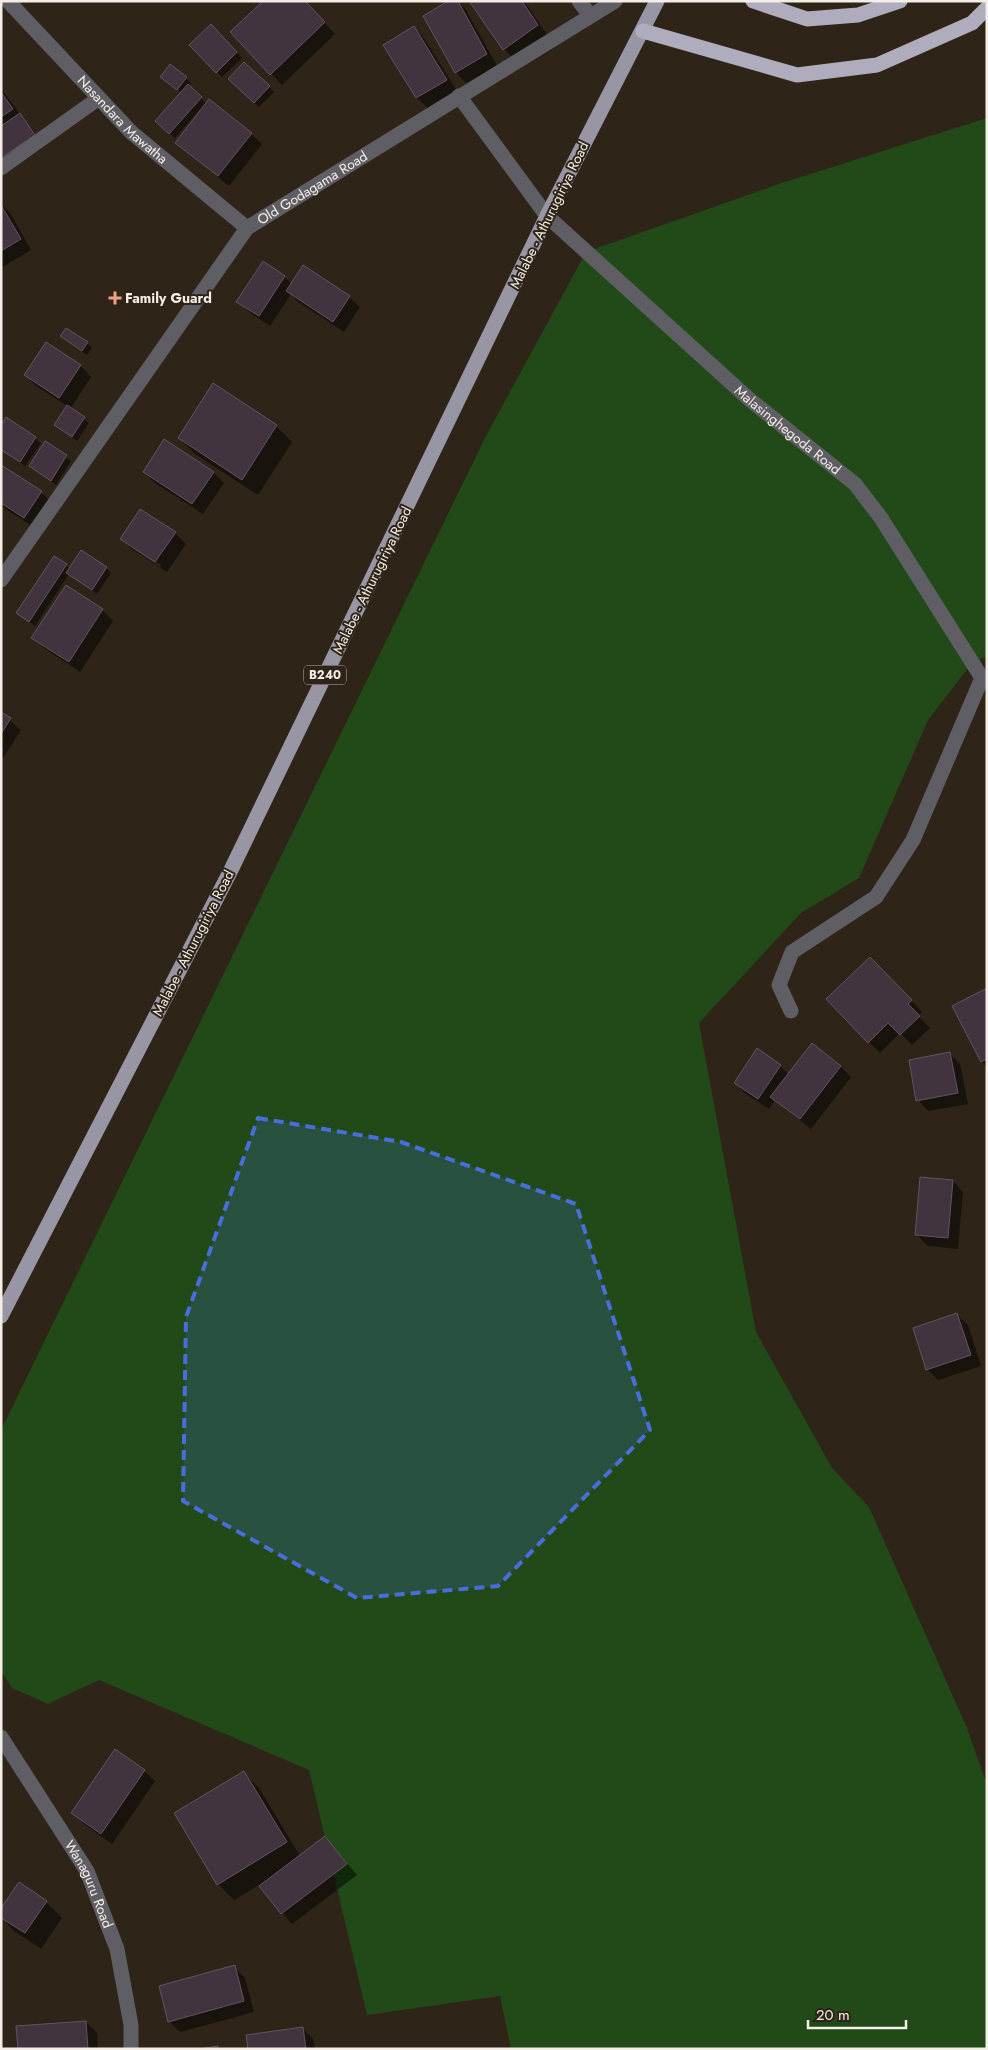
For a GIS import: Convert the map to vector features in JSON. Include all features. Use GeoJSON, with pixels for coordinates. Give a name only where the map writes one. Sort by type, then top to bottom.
{"type":"FeatureCollection","features":[{"type":"Feature","properties":{"kind":"highway"},"geometry":{"type":"LineString","coordinates":[[753,1],[807,19],[858,15],[900,1]]}},
{"type":"Feature","properties":{"kind":"highway"},"geometry":{"type":"LineString","coordinates":[[642,31],[797,75],[877,65],[972,23],[987,8]]}},
{"type":"Feature","properties":{"kind":"main road","name":"Malabe - Athurugiriya Road"},"geometry":{"type":"LineString","coordinates":[[1,1316],[230,872],[547,216],[656,1]]}},
{"type":"Feature","properties":{"kind":"street","name":"Nasandara Mawatha"},"geometry":{"type":"LineString","coordinates":[[8,1],[131,132],[247,228]]}},
{"type":"Feature","properties":{"kind":"street"},"geometry":{"type":"LineString","coordinates":[[579,1],[590,15]]}},
{"type":"Feature","properties":{"kind":"street","name":"Old Godagama Road"},"geometry":{"type":"LineString","coordinates":[[1,580],[247,228],[615,1]]}},
{"type":"Feature","properties":{"kind":"street","name":"Malasinghegoda Road"},"geometry":{"type":"LineString","coordinates":[[459,96],[547,216],[749,399],[854,484],[880,518],[985,678]]}},
{"type":"Feature","properties":{"kind":"street"},"geometry":{"type":"LineString","coordinates":[[1,168],[99,98]]}},
{"type":"Feature","properties":{"kind":"street"},"geometry":{"type":"LineString","coordinates":[[791,1011],[779,985],[792,952],[876,897],[913,840],[985,678]]}},
{"type":"Feature","properties":{"kind":"street","name":"Wanaguru Road"},"geometry":{"type":"LineString","coordinates":[[1,1737],[87,1871],[117,1948],[131,2025],[131,2049]]}},
{"type":"Feature","properties":{"kind":"highlighted area"},"geometry":{"type":"Polygon","coordinates":[[[258,1118],[401,1142],[576,1204],[650,1430],[498,1586],[357,1598],[183,1501],[186,1317],[258,1118]]]}},
{"type":"Feature","properties":{"kind":"green space"},"geometry":{"type":"Polygon","coordinates":[[[987,118],[987,656],[972,663],[928,720],[859,878],[801,913],[699,1023],[756,1332],[832,1468],[869,1507],[967,1728],[987,1785],[987,2049],[511,2049],[500,1996],[367,2015],[309,1770],[99,1680],[48,1704],[12,1688],[1,1671],[1,1430],[486,436],[586,252],[782,183],[987,118]]]}},
{"type":"Feature","properties":{"kind":"building"},"geometry":{"type":"Polygon","coordinates":[[[263,1],[305,1],[325,22],[270,75],[230,32],[263,1]]]}},
{"type":"Feature","properties":{"kind":"building"},"geometry":{"type":"Polygon","coordinates":[[[448,1],[458,1],[487,54],[455,73],[423,16],[448,1]]]}},
{"type":"Feature","properties":{"kind":"building"},"geometry":{"type":"Polygon","coordinates":[[[469,1],[522,1],[538,25],[503,50],[469,1]]]}},
{"type":"Feature","properties":{"kind":"building"},"geometry":{"type":"Polygon","coordinates":[[[211,24],[237,52],[216,73],[189,45],[211,24]]]}},
{"type":"Feature","properties":{"kind":"building"},"geometry":{"type":"Polygon","coordinates":[[[414,26],[447,80],[416,98],[383,45],[414,26]]]}},
{"type":"Feature","properties":{"kind":"building"},"geometry":{"type":"Polygon","coordinates":[[[244,62],[270,86],[254,103],[228,79],[244,62]]]}},
{"type":"Feature","properties":{"kind":"building"},"geometry":{"type":"Polygon","coordinates":[[[170,64],[187,77],[177,90],[160,77],[170,64]]]}},
{"type":"Feature","properties":{"kind":"building"},"geometry":{"type":"Polygon","coordinates":[[[188,84],[202,97],[169,134],[155,121],[188,84]]]}},
{"type":"Feature","properties":{"kind":"building"},"geometry":{"type":"Polygon","coordinates":[[[1,92],[13,109],[1,117],[1,92]]]}},
{"type":"Feature","properties":{"kind":"building"},"geometry":{"type":"Polygon","coordinates":[[[209,99],[252,133],[218,176],[175,143],[209,99]]]}},
{"type":"Feature","properties":{"kind":"building"},"geometry":{"type":"Polygon","coordinates":[[[20,113],[35,135],[1,158],[1,126],[20,113]]]}},
{"type":"Feature","properties":{"kind":"building"},"geometry":{"type":"Polygon","coordinates":[[[1,205],[21,239],[1,251],[1,205]]]}},
{"type":"Feature","properties":{"kind":"building"},"geometry":{"type":"Polygon","coordinates":[[[263,261],[285,276],[259,316],[236,302],[263,261]]]}},
{"type":"Feature","properties":{"kind":"building"},"geometry":{"type":"Polygon","coordinates":[[[303,265],[350,296],[333,322],[286,291],[303,265]]]}},
{"type":"Feature","properties":{"kind":"building"},"geometry":{"type":"Polygon","coordinates":[[[66,328],[88,342],[82,351],[60,336],[66,328]]]}},
{"type":"Feature","properties":{"kind":"building"},"geometry":{"type":"Polygon","coordinates":[[[46,342],[81,365],[59,398],[24,375],[46,342]]]}},
{"type":"Feature","properties":{"kind":"building"},"geometry":{"type":"Polygon","coordinates":[[[213,383],[277,425],[242,480],[178,438],[213,383]]]}},
{"type":"Feature","properties":{"kind":"building"},"geometry":{"type":"Polygon","coordinates":[[[67,405],[85,417],[72,437],[54,425],[67,405]]]}},
{"type":"Feature","properties":{"kind":"building"},"geometry":{"type":"Polygon","coordinates":[[[6,417],[36,437],[20,462],[1,450],[1,425],[6,417]]]}},
{"type":"Feature","properties":{"kind":"building"},"geometry":{"type":"Polygon","coordinates":[[[164,439],[214,472],[192,504],[143,472],[164,439]]]}},
{"type":"Feature","properties":{"kind":"building"},"geometry":{"type":"Polygon","coordinates":[[[45,441],[67,455],[51,481],[29,466],[45,441]]]}},
{"type":"Feature","properties":{"kind":"building"},"geometry":{"type":"Polygon","coordinates":[[[1,465],[42,491],[24,518],[1,503],[1,465]]]}},
{"type":"Feature","properties":{"kind":"building"},"geometry":{"type":"Polygon","coordinates":[[[140,509],[176,532],[155,562],[120,539],[140,509]]]}},
{"type":"Feature","properties":{"kind":"building"},"geometry":{"type":"Polygon","coordinates":[[[81,550],[107,567],[92,590],[66,573],[81,550]]]}},
{"type":"Feature","properties":{"kind":"building"},"geometry":{"type":"Polygon","coordinates":[[[54,556],[67,564],[29,622],[16,613],[54,556]]]}},
{"type":"Feature","properties":{"kind":"building"},"geometry":{"type":"Polygon","coordinates":[[[66,585],[103,609],[69,662],[31,638],[66,585]]]}},
{"type":"Feature","properties":{"kind":"building"},"geometry":{"type":"Polygon","coordinates":[[[1,712],[11,718],[1,734],[1,712]]]}},
{"type":"Feature","properties":{"kind":"building"},"geometry":{"type":"Polygon","coordinates":[[[870,957],[912,1000],[908,1004],[920,1016],[900,1035],[888,1023],[868,1043],[826,999],[870,957]]]}},
{"type":"Feature","properties":{"kind":"building"},"geometry":{"type":"Polygon","coordinates":[[[987,988],[987,1059],[981,1062],[952,1006],[987,988]]]}},
{"type":"Feature","properties":{"kind":"building"},"geometry":{"type":"Polygon","coordinates":[[[812,1043],[841,1066],[800,1119],[770,1097],[812,1043]]]}},
{"type":"Feature","properties":{"kind":"building"},"geometry":{"type":"Polygon","coordinates":[[[757,1048],[781,1065],[758,1099],[734,1083],[757,1048]]]}},
{"type":"Feature","properties":{"kind":"building"},"geometry":{"type":"Polygon","coordinates":[[[950,1052],[958,1093],[916,1101],[909,1060],[950,1052]]]}},
{"type":"Feature","properties":{"kind":"building"},"geometry":{"type":"Polygon","coordinates":[[[920,1177],[953,1180],[948,1238],[915,1235],[920,1177]]]}},
{"type":"Feature","properties":{"kind":"building"},"geometry":{"type":"Polygon","coordinates":[[[957,1313],[971,1355],[926,1370],[913,1328],[957,1313]]]}},
{"type":"Feature","properties":{"kind":"building"},"geometry":{"type":"Polygon","coordinates":[[[115,1749],[145,1770],[101,1834],[71,1813],[115,1749]]]}},
{"type":"Feature","properties":{"kind":"building"},"geometry":{"type":"Polygon","coordinates":[[[244,1771],[287,1842],[217,1885],[174,1813],[244,1771]]]}},
{"type":"Feature","properties":{"kind":"building"},"geometry":{"type":"Polygon","coordinates":[[[325,1836],[347,1864],[281,1914],[259,1886],[325,1836]]]}},
{"type":"Feature","properties":{"kind":"building"},"geometry":{"type":"Polygon","coordinates":[[[19,1882],[47,1901],[25,1933],[1,1918],[1,1908],[19,1882]]]}},
{"type":"Feature","properties":{"kind":"building"},"geometry":{"type":"Polygon","coordinates":[[[235,1965],[244,2001],[168,2022],[159,1986],[235,1965]]]}},
{"type":"Feature","properties":{"kind":"building"},"geometry":{"type":"Polygon","coordinates":[[[86,2021],[88,2049],[18,2049],[16,2026],[86,2021]]]}},
{"type":"Feature","properties":{"kind":"building"},"geometry":{"type":"Polygon","coordinates":[[[303,2027],[306,2049],[248,2049],[246,2035],[303,2027]]]}},
{"type":"Feature","properties":{"kind":"building"},"geometry":{"type":"Polygon","coordinates":[[[218,2046],[218,2049],[199,2049],[218,2046]]]}},
{"type":"Feature","properties":{"kind":"place","name":"Family Guard"},"geometry":{"type":"Point","coordinates":[115,298]}}]}
